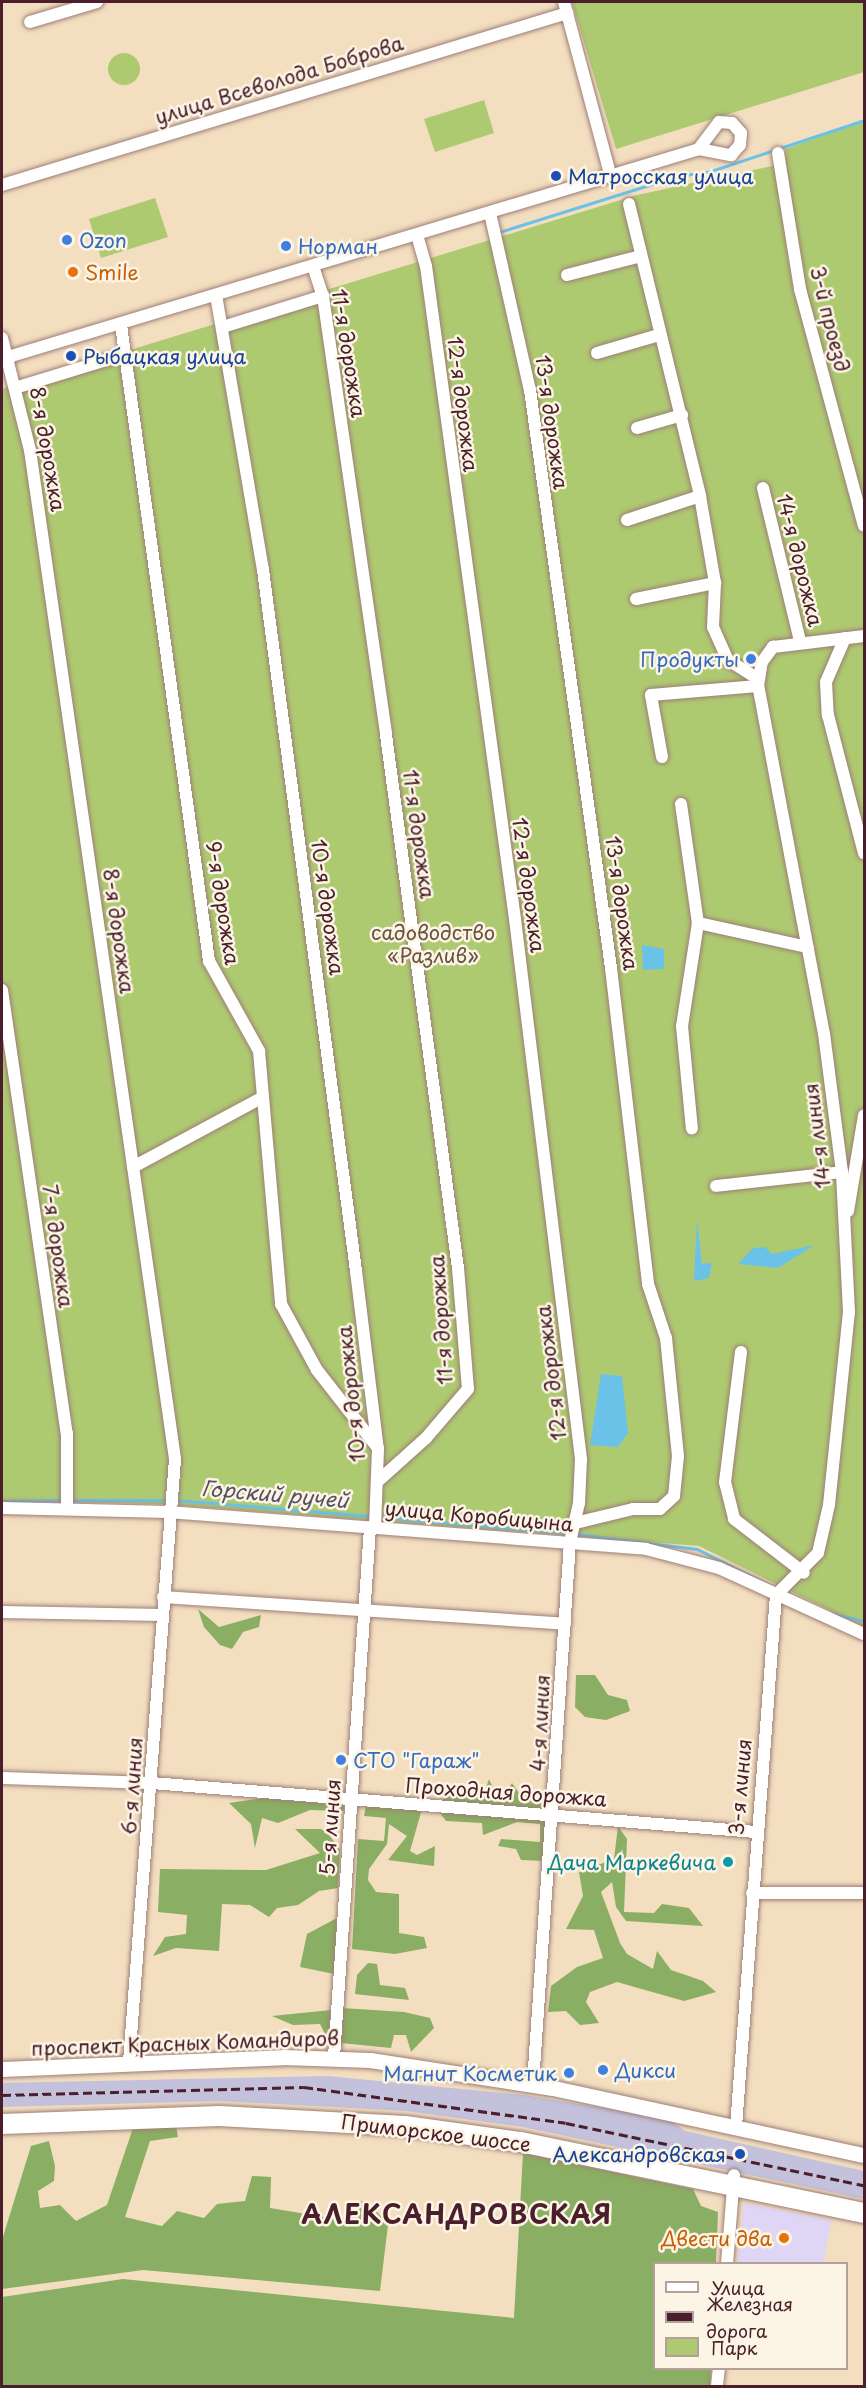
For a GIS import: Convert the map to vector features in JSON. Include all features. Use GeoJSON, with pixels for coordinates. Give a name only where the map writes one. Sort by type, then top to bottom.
{"type":"FeatureCollection","features":[{"type":"Feature","properties":{"kind":"highway","name":"Приморское шоссе"},"geometry":{"type":"LineString","coordinates":[[2,2113],[219,2106],[366,2113],[512,2130],[734,2180],[864,2213]]}},
{"type":"Feature","properties":{"kind":"highway","name":"Приморское шоссе"},"geometry":{"type":"LineString","coordinates":[[2,2124],[134,2116],[366,2122],[521,2142],[864,2203]]}},
{"type":"Feature","properties":{"kind":"street"},"geometry":{"type":"LineString","coordinates":[[30,22],[97,2]]}},
{"type":"Feature","properties":{"kind":"street"},"geometry":{"type":"LineString","coordinates":[[566,7],[611,177]]}},
{"type":"Feature","properties":{"kind":"street","name":"улица Всеволода Боброва"},"geometry":{"type":"LineString","coordinates":[[2,185],[566,7]]}},
{"type":"Feature","properties":{"kind":"street"},"geometry":{"type":"LineString","coordinates":[[2,339],[5,358],[121,325],[699,149]]}},
{"type":"Feature","properties":{"kind":"street","name":"3-й проезд"},"geometry":{"type":"LineString","coordinates":[[778,153],[800,289],[864,526]]}},
{"type":"Feature","properties":{"kind":"street"},"geometry":{"type":"LineString","coordinates":[[629,204],[659,335],[682,415],[700,496],[715,583],[718,638],[728,660],[758,682]]}},
{"type":"Feature","properties":{"kind":"street","name":"13-я дорожка"},"geometry":{"type":"LineString","coordinates":[[490,213],[497,235],[530,390],[612,968],[648,1284],[666,1338],[678,1456],[674,1496],[660,1509],[633,1509],[575,1523]]}},
{"type":"Feature","properties":{"kind":"street","name":"12-я дорожка"},"geometry":{"type":"LineString","coordinates":[[417,235],[426,266],[515,919],[581,1459],[575,1523],[570,1542]]}},
{"type":"Feature","properties":{"kind":"street"},"geometry":{"type":"LineString","coordinates":[[567,275],[641,256]]}},
{"type":"Feature","properties":{"kind":"street","name":"11-я дорожка"},"geometry":{"type":"LineString","coordinates":[[313,266],[323,297],[456,1256],[468,1389],[426,1438],[378,1481]]}},
{"type":"Feature","properties":{"kind":"street","name":"10-я дорожка"},"geometry":{"type":"LineString","coordinates":[[216,295],[226,326],[263,570],[378,1449],[378,1481],[373,1527]]}},
{"type":"Feature","properties":{"kind":"street"},"geometry":{"type":"LineString","coordinates":[[226,326],[323,297]]}},
{"type":"Feature","properties":{"kind":"street","name":"9-я дорожка"},"geometry":{"type":"LineString","coordinates":[[121,325],[209,961],[255,1036],[281,1304],[317,1370],[378,1449]]}},
{"type":"Feature","properties":{"kind":"street"},"geometry":{"type":"LineString","coordinates":[[597,353],[659,335]]}},
{"type":"Feature","properties":{"kind":"street"},"geometry":{"type":"LineString","coordinates":[[18,387],[126,354]]}},
{"type":"Feature","properties":{"kind":"street","name":"8-я дорожка"},"geometry":{"type":"LineString","coordinates":[[5,358],[18,387],[170,1405],[175,1459],[168,1512]]}},
{"type":"Feature","properties":{"kind":"street"},"geometry":{"type":"LineString","coordinates":[[637,428],[682,415]]}},
{"type":"Feature","properties":{"kind":"street","name":"14-я дорожка"},"geometry":{"type":"LineString","coordinates":[[763,488],[800,641]]}},
{"type":"Feature","properties":{"kind":"street"},"geometry":{"type":"LineString","coordinates":[[627,520],[700,496]]}},
{"type":"Feature","properties":{"kind":"street"},"geometry":{"type":"LineString","coordinates":[[636,599],[715,583]]}},
{"type":"Feature","properties":{"kind":"street"},"geometry":{"type":"LineString","coordinates":[[758,682],[762,662],[773,647],[800,641],[864,636]]}},
{"type":"Feature","properties":{"kind":"street"},"geometry":{"type":"LineString","coordinates":[[845,638],[826,682],[828,715],[864,853]]}},
{"type":"Feature","properties":{"kind":"street"},"geometry":{"type":"LineString","coordinates":[[663,757],[651,695],[758,682]]}},
{"type":"Feature","properties":{"kind":"street","name":"14-я линия"},"geometry":{"type":"LineString","coordinates":[[758,682],[807,948],[842,1172],[849,1312],[839,1422],[818,1553],[804,1573],[776,1595]]}},
{"type":"Feature","properties":{"kind":"street"},"geometry":{"type":"LineString","coordinates":[[681,804],[698,923],[682,1026],[692,1129]]}},
{"type":"Feature","properties":{"kind":"street"},"geometry":{"type":"LineString","coordinates":[[698,923],[807,948]]}},
{"type":"Feature","properties":{"kind":"street","name":"7-я дорожка"},"geometry":{"type":"LineString","coordinates":[[2,990],[67,1433],[67,1508]]}},
{"type":"Feature","properties":{"kind":"street"},"geometry":{"type":"LineString","coordinates":[[134,1167],[261,1098]]}},
{"type":"Feature","properties":{"kind":"street"},"geometry":{"type":"LineString","coordinates":[[845,1224],[864,1115]]}},
{"type":"Feature","properties":{"kind":"street"},"geometry":{"type":"LineString","coordinates":[[716,1186],[842,1172]]}},
{"type":"Feature","properties":{"kind":"street"},"geometry":{"type":"LineString","coordinates":[[741,1352],[725,1482],[734,1519],[804,1573]]}},
{"type":"Feature","properties":{"kind":"street","name":"улица Коробицына"},"geometry":{"type":"LineString","coordinates":[[2,1508],[168,1512],[646,1549],[719,1568],[864,1634]]}},
{"type":"Feature","properties":{"kind":"street","name":"6-я линия"},"geometry":{"type":"LineString","coordinates":[[129,2063],[152,1784],[168,1512]]}},
{"type":"Feature","properties":{"kind":"street","name":"5-я линия"},"geometry":{"type":"LineString","coordinates":[[334,2057],[364,1608],[373,1527]]}},
{"type":"Feature","properties":{"kind":"street","name":"4-я линия"},"geometry":{"type":"LineString","coordinates":[[533,2084],[554,1814],[570,1542]]}},
{"type":"Feature","properties":{"kind":"street","name":"3-я линия"},"geometry":{"type":"LineString","coordinates":[[736,2127],[756,1832],[776,1595]]}},
{"type":"Feature","properties":{"kind":"street"},"geometry":{"type":"LineString","coordinates":[[164,1597],[364,1608],[565,1624]]}},
{"type":"Feature","properties":{"kind":"street"},"geometry":{"type":"LineString","coordinates":[[2,1612],[162,1615]]}},
{"type":"Feature","properties":{"kind":"street","name":"Проходная дорожка"},"geometry":{"type":"LineString","coordinates":[[2,1778],[152,1784],[351,1802],[554,1814],[756,1832]]}},
{"type":"Feature","properties":{"kind":"street"},"geometry":{"type":"LineString","coordinates":[[752,1893],[864,1893]]}},
{"type":"Feature","properties":{"kind":"street","name":"проспект Красных Командиров"},"geometry":{"type":"LineString","coordinates":[[2,2069],[334,2057],[533,2084],[864,2155]]}},
{"type":"Feature","properties":{"kind":"street"},"geometry":{"type":"LineString","coordinates":[[727,2262],[734,2180]]}},
{"type":"Feature","properties":{"kind":"street"},"geometry":{"type":"LineString","coordinates":[[717,2386],[718,2370]]}},
{"type":"Feature","properties":{"kind":"shaded area"},"geometry":{"type":"Polygon","coordinates":[[[328,2076],[524,2095],[669,2119],[685,2131],[864,2171],[864,2199],[523,2127],[406,2111],[219,2101],[2,2107],[2,2083],[328,2076]]]}},
{"type":"Feature","properties":{"kind":"shaded area"},"geometry":{"type":"Polygon","coordinates":[[[744,2203],[831,2220],[824,2262],[737,2262],[744,2203]]]}},
{"type":"Feature","properties":{"kind":"green space"},"geometry":{"type":"Polygon","coordinates":[[[572,2],[864,2],[864,72],[616,149],[572,2]]]}},
{"type":"Feature","properties":{"kind":"green space"},"geometry":{"type":"Polygon","coordinates":[[[124,53],[135,58],[140,69],[135,80],[124,85],[113,80],[108,69],[113,58],[124,53]]]}},
{"type":"Feature","properties":{"kind":"green space"},"geometry":{"type":"Polygon","coordinates":[[[484,100],[494,133],[435,152],[424,119],[484,100]]]}},
{"type":"Feature","properties":{"kind":"green space","name":"садоводство «Разлив»"},"geometry":{"type":"Polygon","coordinates":[[[864,121],[864,1627],[699,1546],[162,1504],[2,1501],[2,389],[637,195],[786,163],[785,149],[864,121]]]}},
{"type":"Feature","properties":{"kind":"green space"},"geometry":{"type":"Polygon","coordinates":[[[155,198],[168,237],[101,258],[89,219],[155,198]]]}},
{"type":"Feature","properties":{"kind":"green space"},"geometry":{"type":"Polygon","coordinates":[[[198,1609],[219,1627],[261,1615],[259,1627],[243,1632],[232,1649],[220,1645],[204,1627],[198,1609]]]}},
{"type":"Feature","properties":{"kind":"green space"},"geometry":{"type":"Polygon","coordinates":[[[576,1675],[595,1675],[608,1695],[627,1700],[630,1711],[606,1720],[585,1717],[575,1707],[576,1675]]]}},
{"type":"Feature","properties":{"kind":"green space"},"geometry":{"type":"Polygon","coordinates":[[[489,1779],[495,1793],[506,1792],[512,1783],[519,1793],[549,1800],[548,1810],[439,1803],[450,1792],[484,1794],[489,1779]]]}},
{"type":"Feature","properties":{"kind":"green space"},"geometry":{"type":"Polygon","coordinates":[[[263,1798],[344,1805],[344,1811],[310,1810],[278,1823],[262,1818],[255,1848],[251,1824],[229,1803],[263,1798]]]}},
{"type":"Feature","properties":{"kind":"green space"},"geometry":{"type":"Polygon","coordinates":[[[366,1805],[422,1809],[410,1851],[417,1855],[435,1846],[434,1866],[388,1860],[407,1836],[389,1824],[387,1844],[369,1869],[368,1880],[376,1892],[399,1894],[399,1933],[424,1937],[427,1948],[395,1954],[352,1949],[358,1839],[384,1841],[386,1818],[364,1816],[366,1805]]]}},
{"type":"Feature","properties":{"kind":"green space"},"geometry":{"type":"Polygon","coordinates":[[[438,1810],[547,1816],[545,1861],[521,1860],[516,1849],[498,1846],[501,1839],[540,1842],[540,1824],[517,1822],[483,1835],[482,1823],[446,1821],[438,1810]]]}},
{"type":"Feature","properties":{"kind":"green space"},"geometry":{"type":"Polygon","coordinates":[[[618,1826],[627,1839],[624,1912],[654,1913],[662,1904],[689,1908],[703,1926],[626,1921],[616,1907],[612,1882],[601,1892],[620,1943],[627,1954],[653,1969],[657,1951],[671,1970],[703,1981],[716,1992],[684,2001],[617,1982],[590,1992],[586,2002],[599,2023],[580,2025],[566,2011],[548,2012],[551,1986],[577,1967],[603,1958],[594,1930],[566,1929],[583,1896],[579,1872],[614,1859],[618,1826]]]}},
{"type":"Feature","properties":{"kind":"green space"},"geometry":{"type":"Polygon","coordinates":[[[295,1829],[325,1829],[340,1850],[338,1888],[319,1891],[298,1905],[277,1908],[269,1917],[250,1905],[222,1904],[219,1951],[176,1948],[153,1956],[165,1937],[186,1934],[187,1915],[158,1912],[160,1869],[266,1870],[320,1853],[295,1829]]]}},
{"type":"Feature","properties":{"kind":"green space"},"geometry":{"type":"Polygon","coordinates":[[[337,1918],[334,1974],[300,1967],[307,1934],[337,1918]]]}},
{"type":"Feature","properties":{"kind":"green space"},"geometry":{"type":"Polygon","coordinates":[[[368,1963],[377,1964],[380,1985],[405,1988],[409,2000],[355,1994],[357,1975],[368,1963]]]}},
{"type":"Feature","properties":{"kind":"green space"},"geometry":{"type":"Polygon","coordinates":[[[342,2008],[404,2012],[430,2018],[434,2028],[411,2052],[406,2035],[394,2035],[391,2048],[341,2043],[342,2008]]]}},
{"type":"Feature","properties":{"kind":"green space"},"geometry":{"type":"Polygon","coordinates":[[[331,2010],[329,2042],[320,2024],[293,2025],[272,2016],[331,2010]]]}},
{"type":"Feature","properties":{"kind":"green space"},"geometry":{"type":"Polygon","coordinates":[[[176,2126],[178,2137],[150,2141],[125,2217],[162,2226],[177,2211],[204,2218],[217,2204],[245,2201],[252,2176],[271,2177],[270,2208],[342,2220],[354,2201],[369,2202],[388,2225],[380,2291],[143,2270],[2,2289],[2,2240],[31,2146],[49,2141],[55,2166],[54,2181],[38,2191],[40,2208],[60,2205],[76,2221],[107,2205],[133,2128],[176,2126]]]}},
{"type":"Feature","properties":{"kind":"green space"},"geometry":{"type":"Polygon","coordinates":[[[523,2153],[693,2189],[701,2206],[718,2212],[716,2262],[653,2262],[653,2370],[711,2370],[710,2386],[2,2386],[2,2297],[123,2279],[514,2318],[523,2153]]]}},
{"type":"Feature","properties":{"kind":"water"},"geometry":{"type":"Polygon","coordinates":[[[642,945],[664,949],[664,969],[643,970],[642,945]]]}},
{"type":"Feature","properties":{"kind":"water"},"geometry":{"type":"Polygon","coordinates":[[[697,1220],[702,1264],[712,1263],[709,1278],[694,1281],[697,1220]]]}},
{"type":"Feature","properties":{"kind":"water"},"geometry":{"type":"Polygon","coordinates":[[[815,1245],[778,1268],[738,1264],[753,1248],[765,1247],[772,1254],[815,1245]]]}},
{"type":"Feature","properties":{"kind":"water"},"geometry":{"type":"Polygon","coordinates":[[[601,1374],[622,1376],[628,1433],[618,1447],[590,1445],[601,1374]]]}},
{"type":"Feature","properties":{"kind":"waterway"},"geometry":{"type":"LineString","coordinates":[[499,232],[678,176],[708,172],[864,120]]}},
{"type":"Feature","properties":{"kind":"waterway","name":"Горский ручей"},"geometry":{"type":"LineString","coordinates":[[2,1501],[63,1500]]}},
{"type":"Feature","properties":{"kind":"waterway","name":"Горский ручей"},"geometry":{"type":"LineString","coordinates":[[72,1500],[168,1500]]}},
{"type":"Feature","properties":{"kind":"waterway","name":"Горский ручей"},"geometry":{"type":"LineString","coordinates":[[176,1500],[372,1516]]}},
{"type":"Feature","properties":{"kind":"waterway","name":"Горский ручей"},"geometry":{"type":"LineString","coordinates":[[380,1517],[569,1533]]}},
{"type":"Feature","properties":{"kind":"waterway","name":"Горский ручей"},"geometry":{"type":"LineString","coordinates":[[577,1534],[697,1549],[767,1584]]}},
{"type":"Feature","properties":{"kind":"waterway","name":"Горский ручей"},"geometry":{"type":"LineString","coordinates":[[830,1613],[864,1621]]}},
{"type":"Feature","properties":{"kind":"railway"},"geometry":{"type":"LineString","coordinates":[[2,2095],[304,2087],[566,2123],[864,2185]]}},
{"type":"Feature","properties":{"kind":"place","name":"Матросская улица"},"geometry":{"type":"Point","coordinates":[556,176]}},
{"type":"Feature","properties":{"kind":"place","name":"Ozon"},"geometry":{"type":"Point","coordinates":[67,240]}},
{"type":"Feature","properties":{"kind":"place","name":"Норман"},"geometry":{"type":"Point","coordinates":[286,246]}},
{"type":"Feature","properties":{"kind":"place","name":"Smile"},"geometry":{"type":"Point","coordinates":[73,272]}},
{"type":"Feature","properties":{"kind":"place","name":"Рыбацкая улица"},"geometry":{"type":"Point","coordinates":[71,356]}},
{"type":"Feature","properties":{"kind":"place","name":"Продукты"},"geometry":{"type":"Point","coordinates":[751,659]}},
{"type":"Feature","properties":{"kind":"place","name":"СТО \"Гараж\""},"geometry":{"type":"Point","coordinates":[341,1760]}},
{"type":"Feature","properties":{"kind":"place","name":"Дача Маркевича"},"geometry":{"type":"Point","coordinates":[728,1862]}},
{"type":"Feature","properties":{"kind":"place","name":"Дикси"},"geometry":{"type":"Point","coordinates":[603,2070]}},
{"type":"Feature","properties":{"kind":"place","name":"Магнит Косметик"},"geometry":{"type":"Point","coordinates":[569,2073]}},
{"type":"Feature","properties":{"kind":"place","name":"Александровская"},"geometry":{"type":"Point","coordinates":[740,2154]}},
{"type":"Feature","properties":{"kind":"place","name":"Двести два"},"geometry":{"type":"Point","coordinates":[784,2238]}},
{"type":"Feature","properties":{"kind":"district","name":"АЛЕКСАНДРОВСКАЯ"},"geometry":{"type":"Point","coordinates":[457,2214]}}]}
